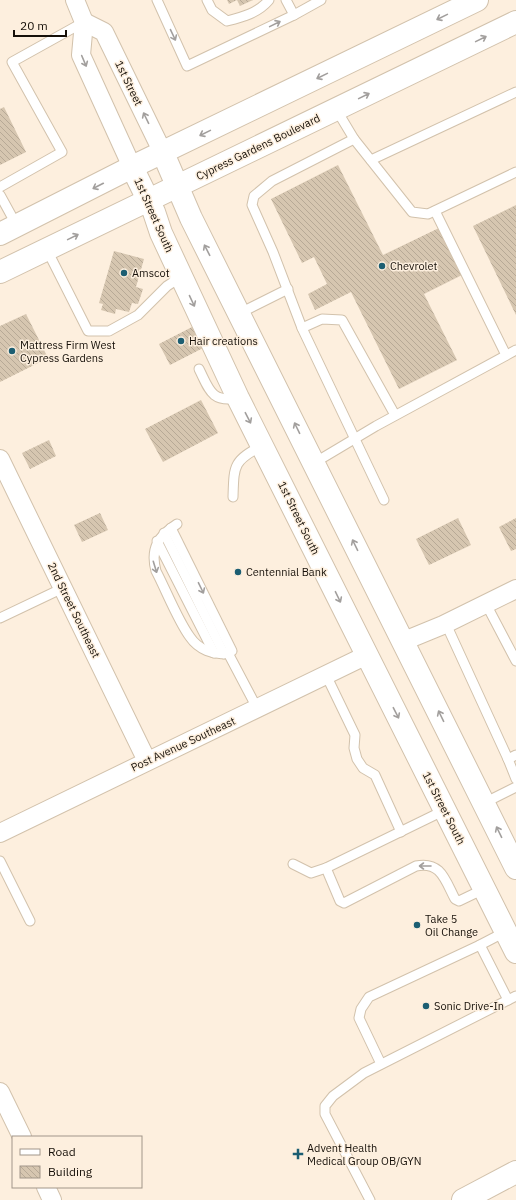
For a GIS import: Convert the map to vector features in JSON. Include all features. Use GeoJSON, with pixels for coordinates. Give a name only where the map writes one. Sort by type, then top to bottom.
{"type":"FeatureCollection","features":[{"type":"Feature","properties":{"kind":"main road"},"geometry":{"type":"LineString","coordinates":[[8,230],[132,167],[477,0]]}},
{"type":"Feature","properties":{"kind":"main road","name":"Cypress Gardens Boulevard"},"geometry":{"type":"LineString","coordinates":[[0,272],[516,22]]}},
{"type":"Feature","properties":{"kind":"main road"},"geometry":{"type":"LineString","coordinates":[[163,153],[191,218],[404,641],[516,868]]}},
{"type":"Feature","properties":{"kind":"main road","name":"1st Street South"},"geometry":{"type":"LineString","coordinates":[[132,167],[149,201],[161,233],[181,277],[238,398],[484,889],[511,932],[516,952]]}},
{"type":"Feature","properties":{"kind":"main road"},"geometry":{"type":"LineString","coordinates":[[463,1200],[516,1172]]}},
{"type":"Feature","properties":{"kind":"street"},"geometry":{"type":"LineString","coordinates":[[75,0],[84,22],[81,55],[132,167]]}},
{"type":"Feature","properties":{"kind":"street","name":"1st Street"},"geometry":{"type":"LineString","coordinates":[[84,22],[104,32],[163,153]]}},
{"type":"Feature","properties":{"kind":"street","name":"2nd Street Southeast"},"geometry":{"type":"LineString","coordinates":[[0,459],[147,761]]}},
{"type":"Feature","properties":{"kind":"street"},"geometry":{"type":"LineString","coordinates":[[404,641],[446,624],[516,589]]}},
{"type":"Feature","properties":{"kind":"street","name":"Post Avenue Southeast"},"geometry":{"type":"LineString","coordinates":[[0,833],[367,655]]}},
{"type":"Feature","properties":{"kind":"street"},"geometry":{"type":"LineString","coordinates":[[0,1092],[22,1136]]}},
{"type":"Feature","properties":{"kind":"street"},"geometry":{"type":"LineString","coordinates":[[46,1188],[52,1200]]}},
{"type":"Feature","properties":{"kind":"lane"},"geometry":{"type":"LineString","coordinates":[[157,0],[188,66],[321,0]]}},
{"type":"Feature","properties":{"kind":"lane"},"geometry":{"type":"LineString","coordinates":[[207,0],[212,10],[227,21],[244,16],[262,7],[269,0]]}},
{"type":"Feature","properties":{"kind":"lane"},"geometry":{"type":"LineString","coordinates":[[286,0],[294,14]]}},
{"type":"Feature","properties":{"kind":"lane"},"geometry":{"type":"LineString","coordinates":[[0,186],[62,152],[12,62],[84,22]]}},
{"type":"Feature","properties":{"kind":"lane"},"geometry":{"type":"LineString","coordinates":[[371,160],[516,92]]}},
{"type":"Feature","properties":{"kind":"lane"},"geometry":{"type":"LineString","coordinates":[[336,109],[354,139],[412,212],[428,214],[516,172]]}},
{"type":"Feature","properties":{"kind":"lane"},"geometry":{"type":"LineString","coordinates":[[354,139],[272,181],[254,196],[252,205],[288,289],[302,328],[384,500]]}},
{"type":"Feature","properties":{"kind":"lane"},"geometry":{"type":"LineString","coordinates":[[0,195],[8,230]]}},
{"type":"Feature","properties":{"kind":"lane"},"geometry":{"type":"LineString","coordinates":[[435,211],[506,355]]}},
{"type":"Feature","properties":{"kind":"lane"},"geometry":{"type":"LineString","coordinates":[[47,250],[88,331],[109,330],[138,315],[167,286],[181,277]]}},
{"type":"Feature","properties":{"kind":"lane"},"geometry":{"type":"LineString","coordinates":[[240,314],[288,289]]}},
{"type":"Feature","properties":{"kind":"lane"},"geometry":{"type":"LineString","coordinates":[[302,328],[322,319],[342,320],[395,415]]}},
{"type":"Feature","properties":{"kind":"lane"},"geometry":{"type":"LineString","coordinates":[[314,463],[395,415],[516,350]]}},
{"type":"Feature","properties":{"kind":"lane"},"geometry":{"type":"LineString","coordinates":[[199,369],[213,394],[223,399],[238,398]]}},
{"type":"Feature","properties":{"kind":"lane"},"geometry":{"type":"LineString","coordinates":[[233,497],[234,475],[239,460],[262,445]]}},
{"type":"Feature","properties":{"kind":"lane"},"geometry":{"type":"LineString","coordinates":[[228,652],[214,653],[202,648],[189,637],[156,571],[153,561],[157,542],[171,529],[228,652],[257,708]]}},
{"type":"Feature","properties":{"kind":"lane"},"geometry":{"type":"LineString","coordinates":[[157,542],[214,653]]}},
{"type":"Feature","properties":{"kind":"lane"},"geometry":{"type":"LineString","coordinates":[[0,618],[64,588]]}},
{"type":"Feature","properties":{"kind":"lane"},"geometry":{"type":"LineString","coordinates":[[486,604],[516,661]]}},
{"type":"Feature","properties":{"kind":"lane"},"geometry":{"type":"LineString","coordinates":[[446,624],[512,757],[516,779]]}},
{"type":"Feature","properties":{"kind":"lane"},"geometry":{"type":"LineString","coordinates":[[326,675],[355,735],[354,748],[357,759],[363,768],[375,775],[401,832]]}},
{"type":"Feature","properties":{"kind":"lane"},"geometry":{"type":"LineString","coordinates":[[484,803],[516,787]]}},
{"type":"Feature","properties":{"kind":"lane"},"geometry":{"type":"LineString","coordinates":[[293,864],[311,873],[326,868],[445,810]]}},
{"type":"Feature","properties":{"kind":"lane"},"geometry":{"type":"LineString","coordinates":[[0,861],[30,921]]}},
{"type":"Feature","properties":{"kind":"lane"},"geometry":{"type":"LineString","coordinates":[[326,868],[340,901],[344,903],[416,866],[427,864],[436,868],[455,899],[459,901],[484,889]]}},
{"type":"Feature","properties":{"kind":"lane"},"geometry":{"type":"LineString","coordinates":[[381,1064],[359,1018],[361,1009],[370,997],[511,932]]}},
{"type":"Feature","properties":{"kind":"lane"},"geometry":{"type":"LineString","coordinates":[[370,1200],[325,1114],[325,1106],[333,1096],[364,1073],[512,998],[480,945]]}},
{"type":"Feature","properties":{"kind":"building"},"geometry":{"type":"Polygon","coordinates":[[[227,0],[237,0],[229,4],[227,0]]]}},
{"type":"Feature","properties":{"kind":"building"},"geometry":{"type":"Polygon","coordinates":[[[237,0],[253,0],[240,6],[237,0]]]}},
{"type":"Feature","properties":{"kind":"building"},"geometry":{"type":"Polygon","coordinates":[[[4,107],[26,152],[0,165],[0,109],[4,107]]]}},
{"type":"Feature","properties":{"kind":"building"},"geometry":{"type":"Polygon","coordinates":[[[338,165],[383,255],[439,228],[462,275],[424,294],[457,360],[399,389],[351,292],[315,310],[308,294],[327,284],[314,257],[302,263],[271,199],[338,165]]]}},
{"type":"Feature","properties":{"kind":"building"},"geometry":{"type":"Polygon","coordinates":[[[516,205],[516,315],[473,226],[516,205]]]}},
{"type":"Feature","properties":{"kind":"building","name":"Amscot"},"geometry":{"type":"Polygon","coordinates":[[[114,251],[144,259],[136,287],[143,289],[138,304],[132,303],[129,312],[116,309],[115,314],[101,310],[103,304],[99,303],[114,251]]]}},
{"type":"Feature","properties":{"kind":"building"},"geometry":{"type":"Polygon","coordinates":[[[26,314],[48,358],[0,382],[0,326],[26,314]]]}},
{"type":"Feature","properties":{"kind":"building"},"geometry":{"type":"Polygon","coordinates":[[[192,327],[203,348],[170,365],[159,344],[192,327]]]}},
{"type":"Feature","properties":{"kind":"building"},"geometry":{"type":"Polygon","coordinates":[[[201,400],[218,433],[163,462],[145,429],[201,400]]]}},
{"type":"Feature","properties":{"kind":"building"},"geometry":{"type":"Polygon","coordinates":[[[49,440],[56,456],[30,469],[22,453],[49,440]]]}},
{"type":"Feature","properties":{"kind":"building"},"geometry":{"type":"Polygon","coordinates":[[[100,513],[108,530],[82,542],[74,525],[100,513]]]}},
{"type":"Feature","properties":{"kind":"building"},"geometry":{"type":"Polygon","coordinates":[[[458,518],[471,545],[429,565],[416,539],[458,518]]]}},
{"type":"Feature","properties":{"kind":"building"},"geometry":{"type":"Polygon","coordinates":[[[516,518],[516,549],[511,551],[499,527],[516,518]]]}},
{"type":"Feature","properties":{"kind":"place","name":"Chevrolet"},"geometry":{"type":"Point","coordinates":[382,266]}},
{"type":"Feature","properties":{"kind":"place","name":"Amscot"},"geometry":{"type":"Point","coordinates":[124,273]}},
{"type":"Feature","properties":{"kind":"place","name":"Hair creations"},"geometry":{"type":"Point","coordinates":[181,341]}},
{"type":"Feature","properties":{"kind":"place","name":"Mattress Firm West Cypress Gardens"},"geometry":{"type":"Point","coordinates":[12,351]}},
{"type":"Feature","properties":{"kind":"place","name":"Centennial Bank"},"geometry":{"type":"Point","coordinates":[238,572]}},
{"type":"Feature","properties":{"kind":"place","name":"Take 5 Oil Change"},"geometry":{"type":"Point","coordinates":[417,925]}},
{"type":"Feature","properties":{"kind":"place","name":"Sonic Drive-In"},"geometry":{"type":"Point","coordinates":[426,1006]}},
{"type":"Feature","properties":{"kind":"place","name":"Advent Health Medical Group OB/GYN"},"geometry":{"type":"Point","coordinates":[298,1154]}}]}
